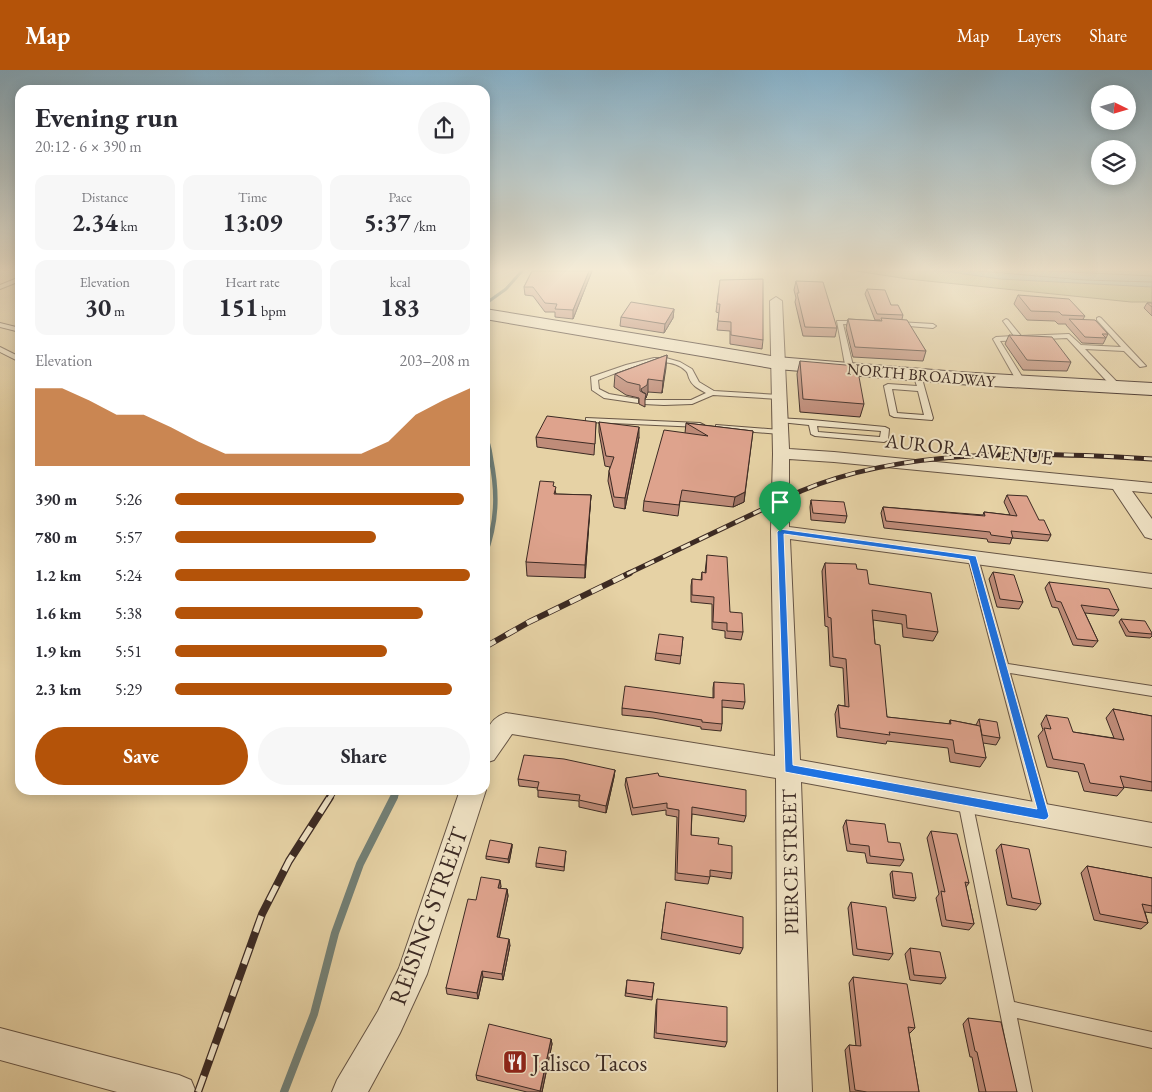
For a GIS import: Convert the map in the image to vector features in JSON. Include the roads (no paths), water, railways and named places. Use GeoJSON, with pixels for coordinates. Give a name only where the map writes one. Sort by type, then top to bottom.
{"type":"FeatureCollection","features":[{"type":"Feature","properties":{"kind":"main road","name":"NORTH BROADWAY"},"geometry":{"type":"LineString","coordinates":[[513,319],[777,363],[850,370],[919,382],[1022,383],[1152,389]]}},
{"type":"Feature","properties":{"kind":"street","name":"PIERCE STREET"},"geometry":{"type":"LineString","coordinates":[[776,319],[782,454],[780,532],[788,769],[795,1092]]}},
{"type":"Feature","properties":{"kind":"street","name":"AURORA AVENUE"},"geometry":{"type":"LineString","coordinates":[[782,454],[834,457],[1152,488]]}},
{"type":"Feature","properties":{"kind":"street"},"geometry":{"type":"LineString","coordinates":[[1119,486],[1152,533]]}},
{"type":"Feature","properties":{"kind":"street"},"geometry":{"type":"LineString","coordinates":[[780,532],[1152,581]]}},
{"type":"Feature","properties":{"kind":"street"},"geometry":{"type":"LineString","coordinates":[[490,746],[506,723],[788,769],[1152,835]]}},
{"type":"Feature","properties":{"kind":"street","name":"REISING STREET"},"geometry":{"type":"LineString","coordinates":[[349,1092],[389,1022],[412,974],[471,795]]}},
{"type":"Feature","properties":{"kind":"street"},"geometry":{"type":"LineString","coordinates":[[0,1044],[179,1092]]}},
{"type":"Feature","properties":{"kind":"lane"},"geometry":{"type":"LineString","coordinates":[[1099,319],[1142,366]]}},
{"type":"Feature","properties":{"kind":"lane"},"geometry":{"type":"LineString","coordinates":[[1006,321],[1018,337]]}},
{"type":"Feature","properties":{"kind":"lane"},"geometry":{"type":"LineString","coordinates":[[850,370],[839,322],[867,323]]}},
{"type":"Feature","properties":{"kind":"lane"},"geometry":{"type":"LineString","coordinates":[[886,324],[933,326]]}},
{"type":"Feature","properties":{"kind":"lane"},"geometry":{"type":"LineString","coordinates":[[0,325],[15,329]]}},
{"type":"Feature","properties":{"kind":"lane"},"geometry":{"type":"LineString","coordinates":[[1022,383],[996,339],[1069,336],[1117,387]]}},
{"type":"Feature","properties":{"kind":"lane"},"geometry":{"type":"LineString","coordinates":[[1080,347],[1127,349]]}},
{"type":"Feature","properties":{"kind":"lane"},"geometry":{"type":"LineString","coordinates":[[0,349],[15,357]]}},
{"type":"Feature","properties":{"kind":"lane"},"geometry":{"type":"LineString","coordinates":[[635,401],[607,396],[596,390],[594,379],[641,362],[650,360],[663,361],[681,364],[690,370],[694,381],[701,388],[712,392],[779,397]]}},
{"type":"Feature","properties":{"kind":"lane"},"geometry":{"type":"LineString","coordinates":[[919,382],[929,418],[894,415],[888,386],[919,382]]}},
{"type":"Feature","properties":{"kind":"lane"},"geometry":{"type":"LineString","coordinates":[[646,402],[664,404],[692,402],[712,392]]}},
{"type":"Feature","properties":{"kind":"lane"},"geometry":{"type":"LineString","coordinates":[[589,420],[780,426],[812,422],[885,429],[884,440],[815,434],[812,422]]}},
{"type":"Feature","properties":{"kind":"lane"},"geometry":{"type":"LineString","coordinates":[[973,558],[1044,816]]}},
{"type":"Feature","properties":{"kind":"lane"},"geometry":{"type":"LineString","coordinates":[[1003,668],[1152,691]]}},
{"type":"Feature","properties":{"kind":"lane"},"geometry":{"type":"LineString","coordinates":[[964,801],[1024,1092]]}},
{"type":"Feature","properties":{"kind":"lane"},"geometry":{"type":"LineString","coordinates":[[1007,1008],[1152,1040]]}},
{"type":"Feature","properties":{"kind":"waterway"},"geometry":{"type":"LineString","coordinates":[[490,451],[495,484],[495,508],[490,539]]}},
{"type":"Feature","properties":{"kind":"waterway"},"geometry":{"type":"LineString","coordinates":[[394,799],[396,795]]}},
{"type":"Feature","properties":{"kind":"waterway"},"geometry":{"type":"LineString","coordinates":[[284,1092],[314,1014],[335,933],[360,864],[394,797]]}},
{"type":"Feature","properties":{"kind":"railway"},"geometry":{"type":"LineString","coordinates":[[627,574],[801,491],[841,477],[884,466],[928,460],[1020,454],[1152,459]]}},
{"type":"Feature","properties":{"kind":"railway"},"geometry":{"type":"LineString","coordinates":[[490,644],[529,622],[630,573]]}},
{"type":"Feature","properties":{"kind":"railway"},"geometry":{"type":"LineString","coordinates":[[329,799],[332,795]]}},
{"type":"Feature","properties":{"kind":"railway"},"geometry":{"type":"LineString","coordinates":[[198,1092],[262,914],[289,861],[330,797]]}},
{"type":"Feature","properties":{"kind":"place","name":"Jalisco Tacos"},"geometry":{"type":"Point","coordinates":[515,1062]}}]}
